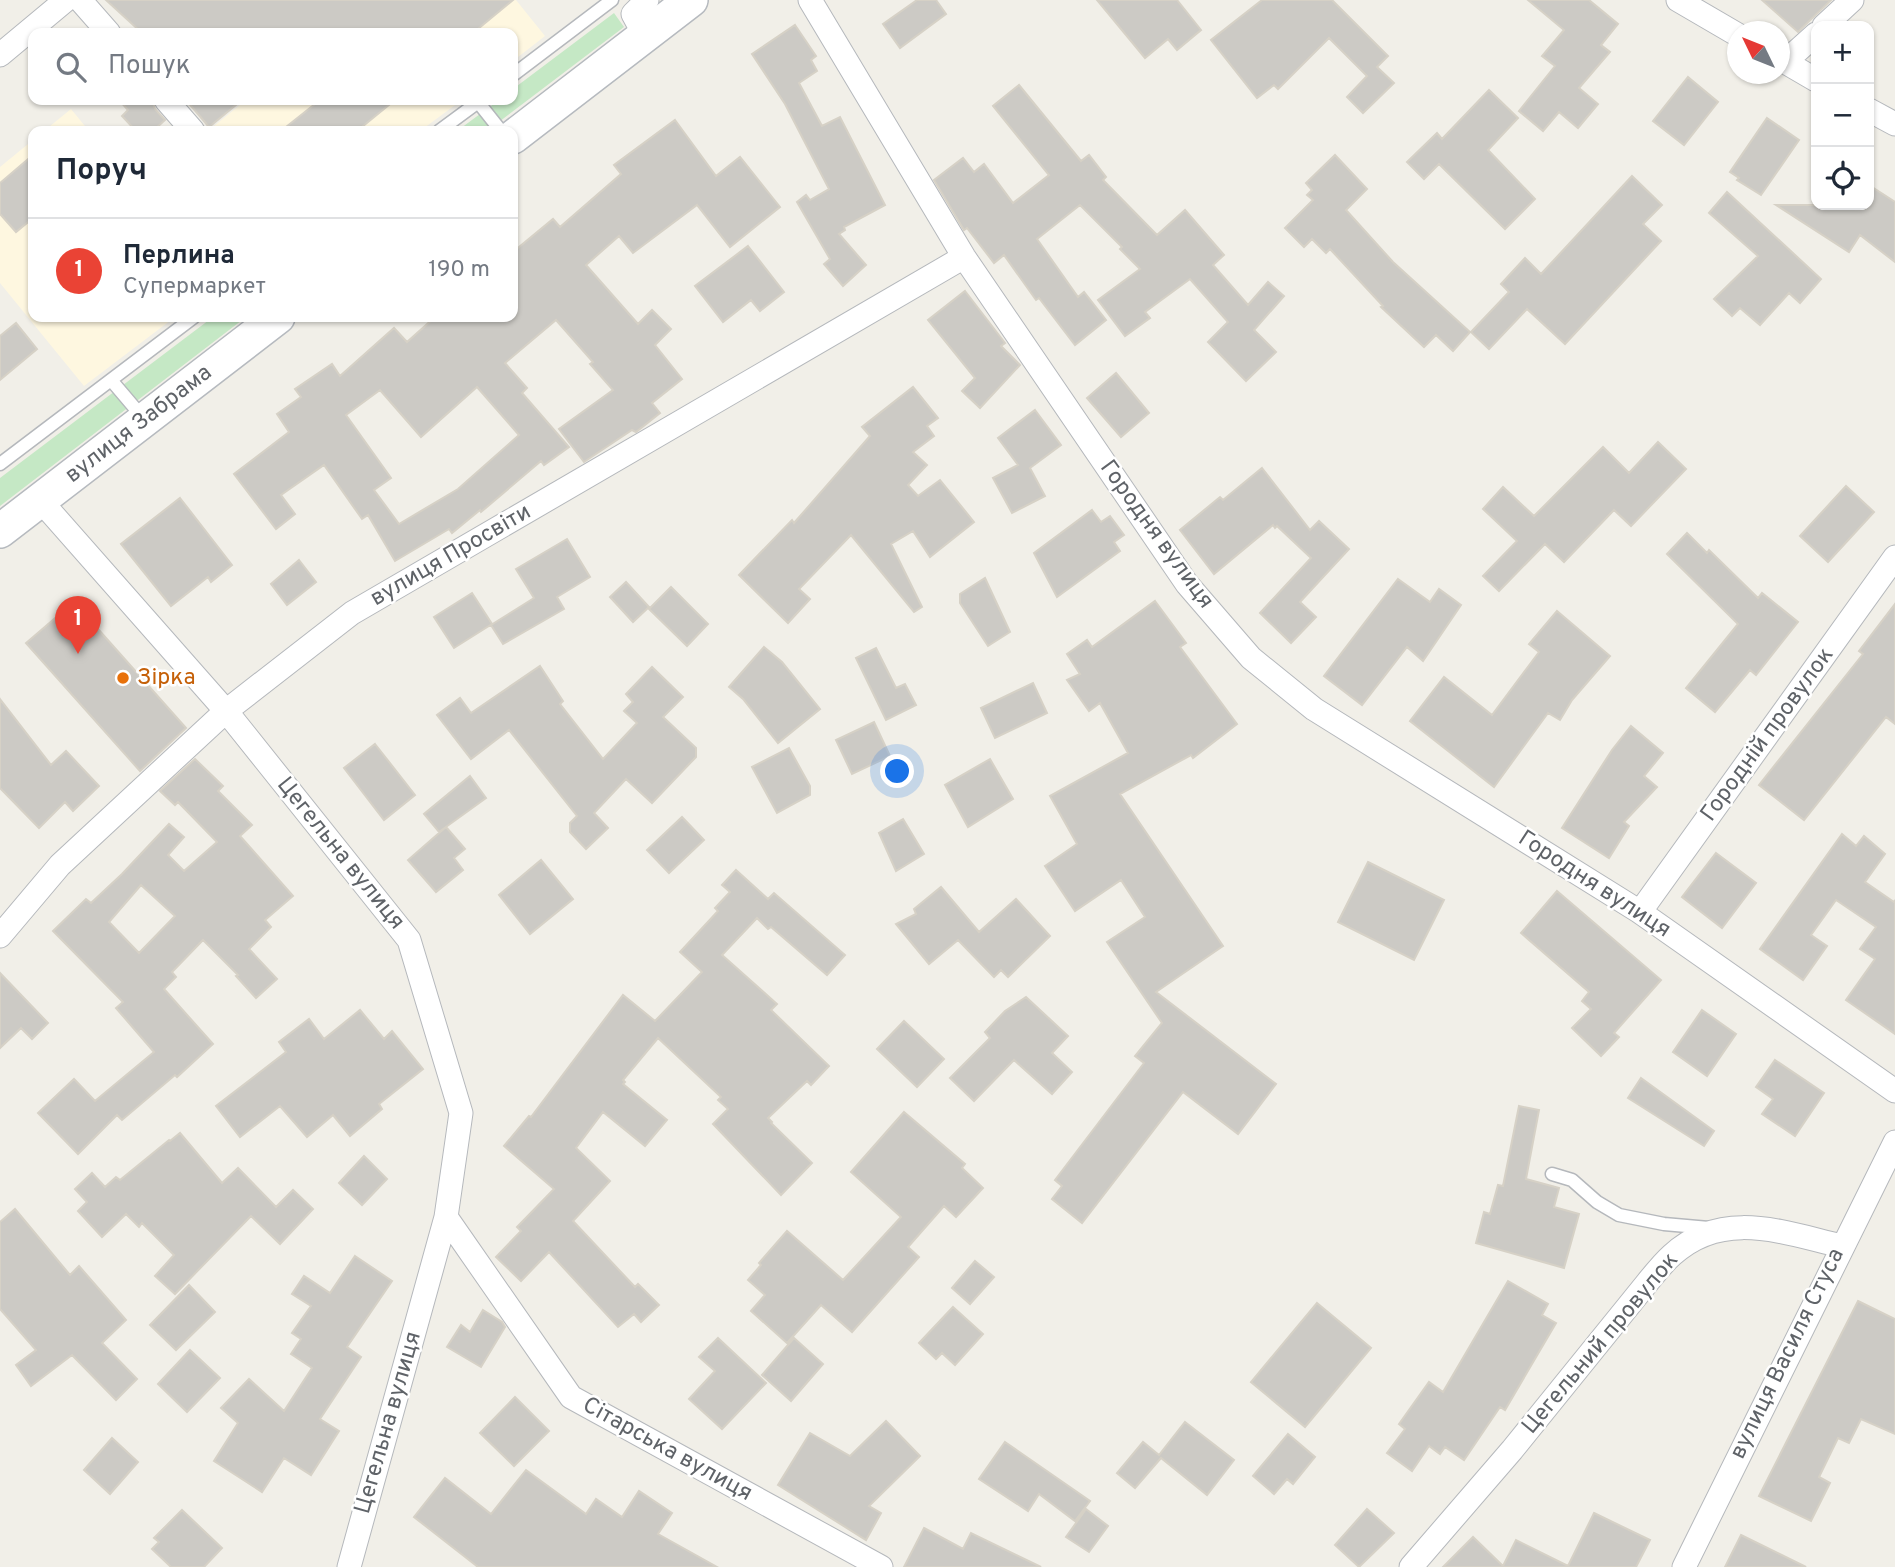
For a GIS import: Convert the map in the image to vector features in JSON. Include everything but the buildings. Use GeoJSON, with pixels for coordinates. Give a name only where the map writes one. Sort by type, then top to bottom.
{"type":"FeatureCollection","features":[{"type":"Feature","properties":{"kind":"main road"},"geometry":{"type":"LineString","coordinates":[[518,132],[637,13],[691,0]]}},
{"type":"Feature","properties":{"kind":"main road","name":"вулиця Забрама"},"geometry":{"type":"LineString","coordinates":[[0,531],[272,322]]}},
{"type":"Feature","properties":{"kind":"street"},"geometry":{"type":"LineString","coordinates":[[32,28],[66,0]]}},
{"type":"Feature","properties":{"kind":"street"},"geometry":{"type":"LineString","coordinates":[[80,0],[105,28]]}},
{"type":"Feature","properties":{"kind":"street","name":"Городня вулиця"},"geometry":{"type":"LineString","coordinates":[[810,0],[964,257],[1186,584],[1251,658],[1314,709],[1640,912],[1895,1091]]}},
{"type":"Feature","properties":{"kind":"street"},"geometry":{"type":"LineString","coordinates":[[1678,0],[1727,29]]}},
{"type":"Feature","properties":{"kind":"street"},"geometry":{"type":"LineString","coordinates":[[1829,21],[1852,0]]}},
{"type":"Feature","properties":{"kind":"street"},"geometry":{"type":"LineString","coordinates":[[0,55],[28,32]]}},
{"type":"Feature","properties":{"kind":"street"},"geometry":{"type":"LineString","coordinates":[[1790,55],[1811,38]]}},
{"type":"Feature","properties":{"kind":"street"},"geometry":{"type":"LineString","coordinates":[[1790,65],[1811,77]]}},
{"type":"Feature","properties":{"kind":"street"},"geometry":{"type":"LineString","coordinates":[[170,105],[189,126]]}},
{"type":"Feature","properties":{"kind":"street"},"geometry":{"type":"LineString","coordinates":[[1874,113],[1895,124]]}},
{"type":"Feature","properties":{"kind":"street","name":"вулиця Просвіти"},"geometry":{"type":"LineString","coordinates":[[0,936],[60,864],[226,711],[352,613],[964,257]]}},
{"type":"Feature","properties":{"kind":"street","name":"Цегельна вулиця"},"geometry":{"type":"LineString","coordinates":[[40,500],[226,711],[409,940],[461,1113],[446,1217],[349,1567]]}},
{"type":"Feature","properties":{"kind":"street","name":"Городній провулок"},"geometry":{"type":"LineString","coordinates":[[1640,912],[1895,557]]}},
{"type":"Feature","properties":{"kind":"street","name":"вулиця Василя Стуса"},"geometry":{"type":"LineString","coordinates":[[1684,1567],[1895,1142]]}},
{"type":"Feature","properties":{"kind":"street","name":"Сітарська вулиця"},"geometry":{"type":"LineString","coordinates":[[446,1217],[570,1397],[881,1567]]}},
{"type":"Feature","properties":{"kind":"street","name":"Цегельний провулок"},"geometry":{"type":"LineString","coordinates":[[1411,1567],[1473,1497],[1673,1253],[1719,1228],[1738,1226],[1766,1228],[1842,1246]]}},
{"type":"Feature","properties":{"kind":"lane"},"geometry":{"type":"LineString","coordinates":[[518,71],[612,0]]}},
{"type":"Feature","properties":{"kind":"lane"},"geometry":{"type":"LineString","coordinates":[[446,126],[474,105]]}},
{"type":"Feature","properties":{"kind":"lane"},"geometry":{"type":"LineString","coordinates":[[482,105],[497,126]]}},
{"type":"Feature","properties":{"kind":"lane"},"geometry":{"type":"LineString","coordinates":[[0,464],[187,322]]}},
{"type":"Feature","properties":{"kind":"lane"},"geometry":{"type":"LineString","coordinates":[[111,380],[145,420]]}},
{"type":"Feature","properties":{"kind":"lane"},"geometry":{"type":"LineString","coordinates":[[1552,1174],[1572,1180],[1597,1202],[1619,1216],[1664,1224],[1719,1228]]}},
{"type":"Feature","properties":{"kind":"shaded area"},"geometry":{"type":"Polygon","coordinates":[[[254,0],[516,0],[545,36],[518,57],[518,28],[277,28],[254,0]]]}},
{"type":"Feature","properties":{"kind":"shaded area"},"geometry":{"type":"Polygon","coordinates":[[[240,105],[455,105],[427,126],[214,126],[240,105]]]}},
{"type":"Feature","properties":{"kind":"shaded area"},"geometry":{"type":"Polygon","coordinates":[[[71,109],[85,126],[50,126],[71,109]]]}},
{"type":"Feature","properties":{"kind":"shaded area"},"geometry":{"type":"Polygon","coordinates":[[[28,144],[28,317],[0,283],[0,167],[28,144]]]}},
{"type":"Feature","properties":{"kind":"shaded area"},"geometry":{"type":"Polygon","coordinates":[[[32,322],[168,322],[84,386],[32,322]]]}},
{"type":"Feature","properties":{"kind":"green space"},"geometry":{"type":"Polygon","coordinates":[[[614,13],[624,27],[494,126],[464,126],[492,105],[518,105],[518,85],[614,13]]]}},
{"type":"Feature","properties":{"kind":"green space"},"geometry":{"type":"Polygon","coordinates":[[[206,322],[239,322],[0,506],[0,478],[206,322]]]}},
{"type":"Feature","properties":{"kind":"place","name":"Перлина"},"geometry":{"type":"Point","coordinates":[78,654]}},
{"type":"Feature","properties":{"kind":"place","name":"Зірка"},"geometry":{"type":"Point","coordinates":[123,678]}}]}
